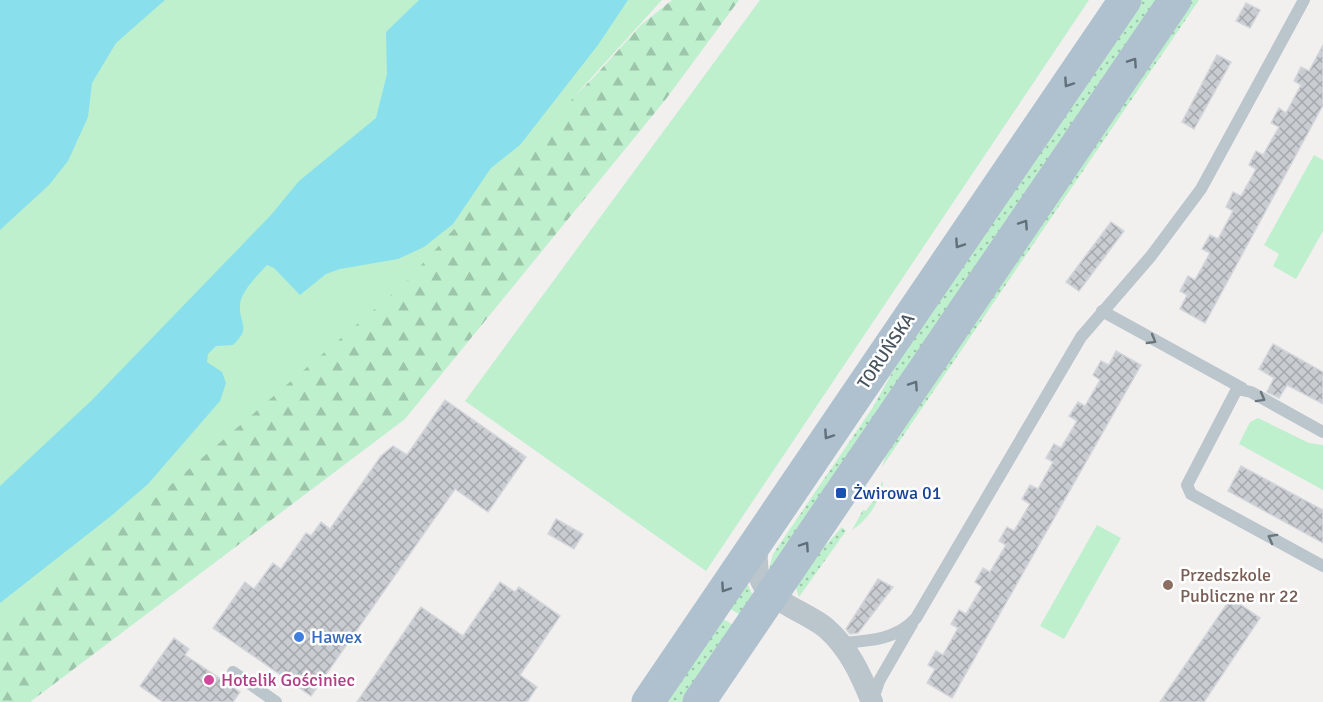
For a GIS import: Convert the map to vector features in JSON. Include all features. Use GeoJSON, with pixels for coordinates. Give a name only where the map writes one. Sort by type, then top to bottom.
{"type":"FeatureCollection","features":[{"type":"Feature","properties":{"kind":"main road","name":"TORUŃSKA"},"geometry":{"type":"LineString","coordinates":[[648,702],[1125,0]]}},
{"type":"Feature","properties":{"kind":"main road"},"geometry":{"type":"LineString","coordinates":[[699,702],[1175,0]]}},
{"type":"Feature","properties":{"kind":"street"},"geometry":{"type":"LineString","coordinates":[[757,539],[757,570],[761,583],[772,595],[824,626],[841,643],[853,661],[872,702]]}},
{"type":"Feature","properties":{"kind":"lane"},"geometry":{"type":"LineString","coordinates":[[872,702],[879,681],[1081,337],[1151,256],[1201,189],[1304,0]]}},
{"type":"Feature","properties":{"kind":"lane"},"geometry":{"type":"LineString","coordinates":[[1102,311],[1323,432]]}},
{"type":"Feature","properties":{"kind":"lane"},"geometry":{"type":"LineString","coordinates":[[1242,388],[1237,389],[1187,481],[1188,490],[1191,494],[1323,566]]}},
{"type":"Feature","properties":{"kind":"lane"},"geometry":{"type":"LineString","coordinates":[[841,643],[884,637],[909,626],[916,618]]}},
{"type":"Feature","properties":{"kind":"lane"},"geometry":{"type":"LineString","coordinates":[[233,672],[276,702]]}},
{"type":"Feature","properties":{"kind":"green space"},"geometry":{"type":"Polygon","coordinates":[[[0,0],[662,0],[405,283],[0,632],[0,0]]]}},
{"type":"Feature","properties":{"kind":"green space"},"geometry":{"type":"Polygon","coordinates":[[[672,0],[739,0],[666,99],[405,419],[30,702],[0,702],[0,595],[479,191],[595,76],[641,25],[672,0]]]}},
{"type":"Feature","properties":{"kind":"green space"},"geometry":{"type":"Polygon","coordinates":[[[760,0],[1089,0],[706,571],[465,401],[760,0]]]}},
{"type":"Feature","properties":{"kind":"green space"},"geometry":{"type":"Polygon","coordinates":[[[1139,0],[1162,0],[768,573],[773,554],[873,407],[922,319],[1139,0]]]}},
{"type":"Feature","properties":{"kind":"green space"},"geometry":{"type":"Polygon","coordinates":[[[1190,0],[1199,0],[882,467],[890,442],[1190,0]]]}},
{"type":"Feature","properties":{"kind":"green space"},"geometry":{"type":"Polygon","coordinates":[[[1314,155],[1323,160],[1323,231],[1296,279],[1273,266],[1279,254],[1264,245],[1314,155]]]}},
{"type":"Feature","properties":{"kind":"green space"},"geometry":{"type":"Polygon","coordinates":[[[1258,418],[1309,443],[1323,445],[1323,490],[1239,444],[1250,422],[1258,418]]]}},
{"type":"Feature","properties":{"kind":"green space"},"geometry":{"type":"Polygon","coordinates":[[[883,481],[880,495],[873,509],[852,530],[863,510],[866,511],[873,501],[871,499],[883,481]]]}},
{"type":"Feature","properties":{"kind":"green space"},"geometry":{"type":"Polygon","coordinates":[[[1097,525],[1121,538],[1064,639],[1040,626],[1097,525]]]}},
{"type":"Feature","properties":{"kind":"green space"},"geometry":{"type":"Polygon","coordinates":[[[842,527],[846,531],[799,597],[795,585],[800,574],[842,527]]]}},
{"type":"Feature","properties":{"kind":"green space"},"geometry":{"type":"Polygon","coordinates":[[[746,581],[754,598],[742,616],[727,607],[746,581]]]}},
{"type":"Feature","properties":{"kind":"green space"},"geometry":{"type":"Polygon","coordinates":[[[720,617],[735,626],[684,702],[663,702],[720,617]]]}},
{"type":"Feature","properties":{"kind":"water"},"geometry":{"type":"Polygon","coordinates":[[[0,0],[165,0],[116,43],[92,83],[88,117],[68,161],[49,185],[0,230],[0,0]]]}},
{"type":"Feature","properties":{"kind":"water"},"geometry":{"type":"Polygon","coordinates":[[[419,0],[628,0],[598,45],[520,145],[491,168],[453,224],[424,247],[398,259],[340,269],[326,274],[300,295],[274,268],[267,265],[250,284],[241,300],[243,330],[239,339],[233,345],[216,346],[208,354],[207,362],[222,372],[226,383],[220,401],[148,484],[0,603],[0,486],[92,400],[271,215],[299,181],[376,118],[387,74],[386,32],[419,0]]]}},
{"type":"Feature","properties":{"kind":"building"},"geometry":{"type":"Polygon","coordinates":[[[1246,3],[1260,10],[1250,28],[1236,21],[1246,3]]]}},
{"type":"Feature","properties":{"kind":"building"},"geometry":{"type":"Polygon","coordinates":[[[1323,45],[1323,105],[1205,323],[1180,309],[1187,295],[1180,291],[1188,276],[1195,280],[1210,253],[1202,249],[1210,235],[1218,239],[1233,211],[1226,207],[1233,192],[1241,196],[1256,169],[1249,165],[1256,151],[1263,155],[1279,127],[1271,123],[1279,108],[1286,113],[1301,85],[1294,81],[1301,67],[1309,71],[1323,45]]]}},
{"type":"Feature","properties":{"kind":"building"},"geometry":{"type":"Polygon","coordinates":[[[1217,55],[1231,62],[1194,129],[1182,122],[1217,55]]]}},
{"type":"Feature","properties":{"kind":"building"},"geometry":{"type":"Polygon","coordinates":[[[1111,222],[1124,231],[1079,291],[1066,282],[1111,222]]]}},
{"type":"Feature","properties":{"kind":"building"},"geometry":{"type":"Polygon","coordinates":[[[1273,344],[1323,372],[1323,404],[1287,385],[1279,398],[1267,392],[1274,378],[1259,369],[1273,344]]]}},
{"type":"Feature","properties":{"kind":"building"},"geometry":{"type":"Polygon","coordinates":[[[1116,351],[1141,365],[952,698],[927,683],[935,669],[928,665],[936,651],[943,655],[958,628],[951,624],[959,610],[966,614],[982,587],[975,582],[983,568],[990,572],[1006,545],[999,541],[1007,527],[1014,531],[1030,504],[1022,499],[1030,485],[1038,489],[1053,462],[1046,458],[1054,444],[1061,448],[1077,421],[1069,416],[1078,402],[1085,406],[1100,380],[1093,375],[1101,361],[1109,365],[1116,351]]]}},
{"type":"Feature","properties":{"kind":"building"},"geometry":{"type":"Polygon","coordinates":[[[445,400],[526,457],[488,512],[455,489],[311,696],[213,628],[245,582],[254,589],[273,563],[281,569],[306,533],[311,536],[321,522],[330,529],[381,456],[393,446],[407,455],[445,400]]]}},
{"type":"Feature","properties":{"kind":"building"},"geometry":{"type":"Polygon","coordinates":[[[1241,466],[1323,510],[1323,543],[1228,491],[1241,466]]]}},
{"type":"Feature","properties":{"kind":"building"},"geometry":{"type":"Polygon","coordinates":[[[556,519],[583,534],[574,549],[548,534],[556,519]]]}},
{"type":"Feature","properties":{"kind":"building"},"geometry":{"type":"Polygon","coordinates":[[[878,579],[893,587],[858,633],[850,634],[846,629],[878,579]]]}},
{"type":"Feature","properties":{"kind":"building"},"geometry":{"type":"Polygon","coordinates":[[[500,582],[515,592],[519,587],[560,616],[520,675],[537,687],[527,702],[357,702],[421,607],[463,636],[500,582]]]}},
{"type":"Feature","properties":{"kind":"building"},"geometry":{"type":"Polygon","coordinates":[[[1231,598],[1260,618],[1204,702],[1160,702],[1231,598]]]}},
{"type":"Feature","properties":{"kind":"building"},"geometry":{"type":"Polygon","coordinates":[[[174,638],[189,649],[185,655],[240,692],[233,702],[163,702],[140,686],[174,638]]]}},
{"type":"Feature","properties":{"kind":"place","name":"Żwirowa 01"},"geometry":{"type":"Point","coordinates":[841,493]}},
{"type":"Feature","properties":{"kind":"place","name":"Przedszkole Publiczne nr 22"},"geometry":{"type":"Point","coordinates":[1168,585]}},
{"type":"Feature","properties":{"kind":"place","name":"Hawex"},"geometry":{"type":"Point","coordinates":[299,637]}},
{"type":"Feature","properties":{"kind":"place","name":"Hotelik Gościniec"},"geometry":{"type":"Point","coordinates":[209,680]}}]}
